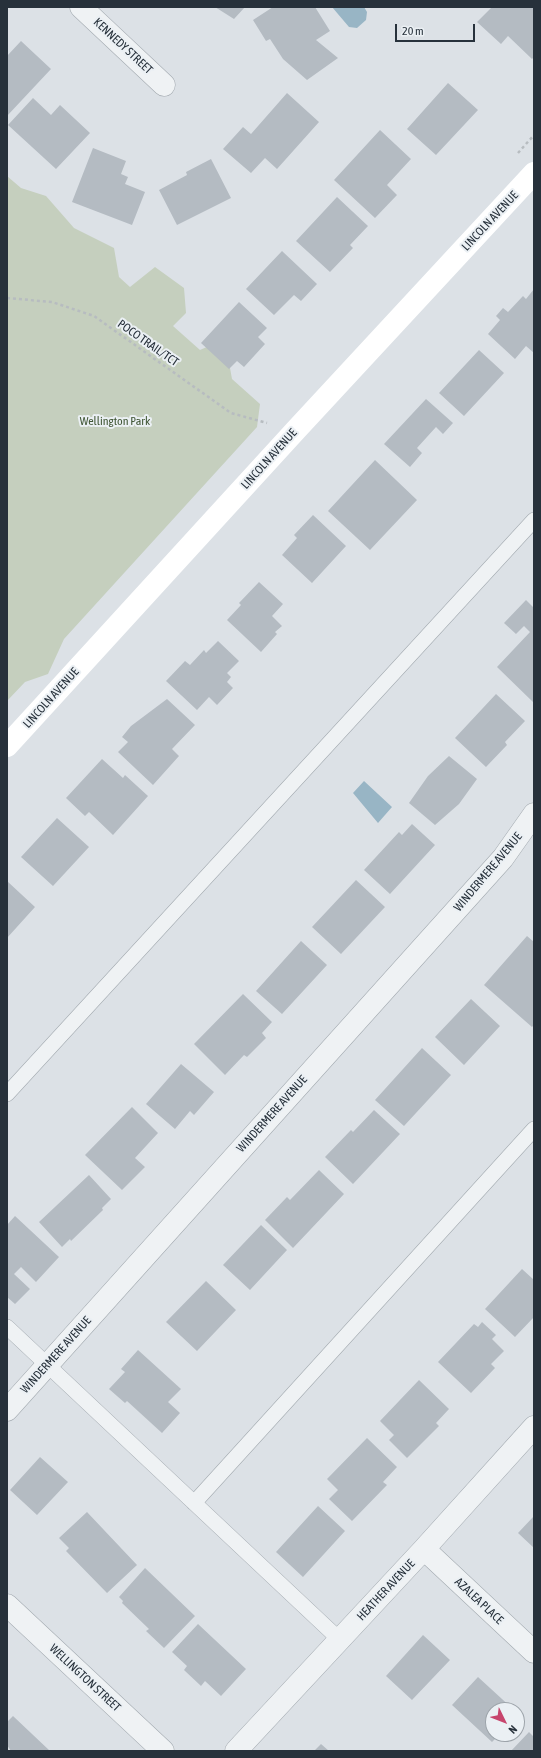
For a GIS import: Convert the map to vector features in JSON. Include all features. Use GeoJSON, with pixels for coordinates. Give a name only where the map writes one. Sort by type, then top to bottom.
{"type":"FeatureCollection","features":[{"type":"Feature","properties":{"kind":"main road","name":"LINCOLN AVENUE"},"geometry":{"type":"LineString","coordinates":[[7,746],[295,431],[534,173]]}},
{"type":"Feature","properties":{"kind":"street","name":"KENNEDY STREET"},"geometry":{"type":"LineString","coordinates":[[81,7],[164,85]]}},
{"type":"Feature","properties":{"kind":"street","name":"WINDERMERE AVENUE"},"geometry":{"type":"LineString","coordinates":[[7,1410],[503,858],[534,814]]}},
{"type":"Feature","properties":{"kind":"street","name":"HEATHER AVENUE"},"geometry":{"type":"LineString","coordinates":[[236,1751],[424,1549],[534,1427]]}},
{"type":"Feature","properties":{"kind":"street","name":"AZALEA PLACE"},"geometry":{"type":"LineString","coordinates":[[424,1549],[534,1652]]}},
{"type":"Feature","properties":{"kind":"street","name":"WELLINGTON STREET"},"geometry":{"type":"LineString","coordinates":[[7,1605],[163,1751]]}},
{"type":"Feature","properties":{"kind":"lane"},"geometry":{"type":"LineString","coordinates":[[7,1094],[534,520]]}},
{"type":"Feature","properties":{"kind":"lane"},"geometry":{"type":"LineString","coordinates":[[194,1503],[534,1129]]}},
{"type":"Feature","properties":{"kind":"lane"},"geometry":{"type":"LineString","coordinates":[[7,1327],[340,1640]]}},
{"type":"Feature","properties":{"kind":"path","name":"POCO TRAIL/TCT"},"geometry":{"type":"LineString","coordinates":[[7,298],[52,302],[94,316],[231,413],[271,424]]}},
{"type":"Feature","properties":{"kind":"green space","name":"Wellington Park"},"geometry":{"type":"Polygon","coordinates":[[[7,176],[21,188],[46,196],[74,228],[114,248],[119,277],[130,287],[155,267],[184,288],[186,313],[173,326],[200,350],[209,346],[228,357],[232,379],[260,404],[257,427],[64,639],[48,674],[25,682],[7,701],[7,176]]]}},
{"type":"Feature","properties":{"kind":"water"},"geometry":{"type":"Polygon","coordinates":[[[332,7],[364,7],[367,12],[366,20],[357,28],[349,27],[332,7]]]}},
{"type":"Feature","properties":{"kind":"water"},"geometry":{"type":"Polygon","coordinates":[[[364,781],[392,807],[378,823],[353,793],[364,781]]]}},
{"type":"Feature","properties":{"kind":"building"},"geometry":{"type":"Polygon","coordinates":[[[215,7],[245,7],[234,19],[215,7]]]}},
{"type":"Feature","properties":{"kind":"building"},"geometry":{"type":"Polygon","coordinates":[[[273,7],[315,7],[330,31],[316,40],[338,58],[307,80],[283,59],[270,39],[266,41],[253,20],[273,7]]]}},
{"type":"Feature","properties":{"kind":"building"},"geometry":{"type":"Polygon","coordinates":[[[492,7],[534,7],[534,57],[532,59],[508,36],[501,44],[477,22],[492,7]]]}},
{"type":"Feature","properties":{"kind":"building"},"geometry":{"type":"Polygon","coordinates":[[[21,41],[51,69],[7,116],[7,56],[21,41]]]}},
{"type":"Feature","properties":{"kind":"building"},"geometry":{"type":"Polygon","coordinates":[[[448,83],[478,110],[436,155],[407,129],[448,83]]]}},
{"type":"Feature","properties":{"kind":"building"},"geometry":{"type":"Polygon","coordinates":[[[287,93],[319,122],[277,169],[265,158],[251,173],[223,149],[243,127],[251,134],[287,93]]]}},
{"type":"Feature","properties":{"kind":"building"},"geometry":{"type":"Polygon","coordinates":[[[33,98],[51,115],[60,105],[90,133],[56,169],[8,125],[33,98]]]}},
{"type":"Feature","properties":{"kind":"building"},"geometry":{"type":"Polygon","coordinates":[[[380,130],[411,159],[387,185],[397,195],[375,218],[334,180],[380,130]]]}},
{"type":"Feature","properties":{"kind":"building"},"geometry":{"type":"Polygon","coordinates":[[[93,148],[126,161],[121,174],[128,177],[125,184],[145,192],[132,225],[72,202],[93,148]]]}},
{"type":"Feature","properties":{"kind":"building"},"geometry":{"type":"Polygon","coordinates":[[[211,159],[231,198],[177,225],[159,190],[187,175],[186,172],[211,159]]]}},
{"type":"Feature","properties":{"kind":"building"},"geometry":{"type":"Polygon","coordinates":[[[337,197],[368,226],[350,245],[353,248],[330,272],[296,241],[337,197]]]}},
{"type":"Feature","properties":{"kind":"building"},"geometry":{"type":"Polygon","coordinates":[[[282,251],[317,284],[301,301],[294,295],[274,315],[246,289],[282,251]]]}},
{"type":"Feature","properties":{"kind":"building"},"geometry":{"type":"Polygon","coordinates":[[[534,289],[534,353],[526,346],[515,359],[488,334],[500,320],[496,316],[503,308],[508,312],[523,296],[526,299],[534,289]]]}},
{"type":"Feature","properties":{"kind":"building"},"geometry":{"type":"Polygon","coordinates":[[[239,302],[267,328],[258,337],[265,344],[244,367],[237,361],[229,369],[201,343],[239,302]]]}},
{"type":"Feature","properties":{"kind":"building"},"geometry":{"type":"Polygon","coordinates":[[[479,350],[504,373],[464,416],[439,393],[479,350]]]}},
{"type":"Feature","properties":{"kind":"building"},"geometry":{"type":"Polygon","coordinates":[[[426,399],[453,423],[443,434],[436,427],[417,448],[422,453],[410,467],[384,444],[426,399]]]}},
{"type":"Feature","properties":{"kind":"building"},"geometry":{"type":"Polygon","coordinates":[[[375,460],[417,500],[370,550],[328,511],[375,460]]]}},
{"type":"Feature","properties":{"kind":"building"},"geometry":{"type":"Polygon","coordinates":[[[313,515],[346,546],[312,583],[282,555],[297,538],[294,535],[313,515]]]}},
{"type":"Feature","properties":{"kind":"building"},"geometry":{"type":"Polygon","coordinates":[[[259,582],[283,604],[272,616],[282,626],[275,632],[277,634],[261,652],[227,620],[241,605],[239,603],[259,582]]]}},
{"type":"Feature","properties":{"kind":"building"},"geometry":{"type":"Polygon","coordinates":[[[526,600],[534,608],[534,703],[497,667],[530,632],[524,626],[516,634],[504,623],[526,600]]]}},
{"type":"Feature","properties":{"kind":"building"},"geometry":{"type":"Polygon","coordinates":[[[218,641],[239,661],[227,673],[231,677],[227,682],[233,688],[217,705],[209,697],[197,710],[166,681],[185,661],[190,665],[204,650],[206,653],[218,641]]]}},
{"type":"Feature","properties":{"kind":"building"},"geometry":{"type":"Polygon","coordinates":[[[496,694],[525,721],[505,742],[507,745],[486,767],[455,738],[496,694]]]}},
{"type":"Feature","properties":{"kind":"building"},"geometry":{"type":"Polygon","coordinates":[[[167,699],[195,725],[172,749],[179,756],[153,785],[118,752],[128,742],[122,737],[131,726],[167,699]]]}},
{"type":"Feature","properties":{"kind":"building"},"geometry":{"type":"Polygon","coordinates":[[[449,756],[477,779],[459,804],[435,825],[409,803],[428,776],[449,756]]]}},
{"type":"Feature","properties":{"kind":"building"},"geometry":{"type":"Polygon","coordinates":[[[102,759],[123,778],[125,775],[148,796],[113,835],[89,812],[85,816],[66,798],[102,759]]]}},
{"type":"Feature","properties":{"kind":"building"},"geometry":{"type":"Polygon","coordinates":[[[57,818],[89,847],[53,886],[21,857],[57,818]]]}},
{"type":"Feature","properties":{"kind":"building"},"geometry":{"type":"Polygon","coordinates":[[[412,824],[435,845],[390,894],[364,870],[399,832],[402,835],[412,824]]]}},
{"type":"Feature","properties":{"kind":"building"},"geometry":{"type":"Polygon","coordinates":[[[356,880],[385,907],[341,954],[312,927],[356,880]]]}},
{"type":"Feature","properties":{"kind":"building"},"geometry":{"type":"Polygon","coordinates":[[[7,881],[35,907],[7,938],[7,881]]]}},
{"type":"Feature","properties":{"kind":"building"},"geometry":{"type":"Polygon","coordinates":[[[527,936],[534,942],[534,1025],[532,1027],[484,985],[527,936]]]}},
{"type":"Feature","properties":{"kind":"building"},"geometry":{"type":"Polygon","coordinates":[[[301,941],[327,965],[282,1014],[256,991],[301,941]]]}},
{"type":"Feature","properties":{"kind":"building"},"geometry":{"type":"Polygon","coordinates":[[[243,994],[272,1022],[262,1033],[266,1038],[247,1057],[244,1055],[225,1075],[194,1044],[243,994]]]}},
{"type":"Feature","properties":{"kind":"building"},"geometry":{"type":"Polygon","coordinates":[[[471,999],[500,1026],[464,1065],[435,1037],[471,999]]]}},
{"type":"Feature","properties":{"kind":"building"},"geometry":{"type":"Polygon","coordinates":[[[422,1048],[451,1075],[404,1126],[375,1100],[422,1048]]]}},
{"type":"Feature","properties":{"kind":"building"},"geometry":{"type":"Polygon","coordinates":[[[181,1064],[214,1092],[194,1115],[190,1111],[175,1129],[146,1104],[181,1064]]]}},
{"type":"Feature","properties":{"kind":"building"},"geometry":{"type":"Polygon","coordinates":[[[132,1107],[158,1133],[135,1158],[145,1167],[122,1190],[85,1155],[132,1107]]]}},
{"type":"Feature","properties":{"kind":"building"},"geometry":{"type":"Polygon","coordinates":[[[374,1110],[400,1134],[353,1184],[325,1157],[351,1130],[353,1132],[374,1110]]]}},
{"type":"Feature","properties":{"kind":"building"},"geometry":{"type":"Polygon","coordinates":[[[319,1170],[344,1194],[293,1248],[265,1220],[287,1197],[290,1200],[319,1170]]]}},
{"type":"Feature","properties":{"kind":"building"},"geometry":{"type":"Polygon","coordinates":[[[89,1175],[111,1199],[102,1208],[103,1210],[71,1241],[70,1239],[62,1247],[39,1222],[89,1175]]]}},
{"type":"Feature","properties":{"kind":"building"},"geometry":{"type":"Polygon","coordinates":[[[15,1216],[59,1257],[36,1282],[21,1267],[14,1274],[30,1289],[15,1304],[7,1297],[7,1225],[15,1216]]]}},
{"type":"Feature","properties":{"kind":"building"},"geometry":{"type":"Polygon","coordinates":[[[261,1225],[287,1250],[250,1290],[223,1265],[261,1225]]]}},
{"type":"Feature","properties":{"kind":"building"},"geometry":{"type":"Polygon","coordinates":[[[522,1269],[534,1280],[534,1317],[515,1337],[485,1309],[522,1269]]]}},
{"type":"Feature","properties":{"kind":"building"},"geometry":{"type":"Polygon","coordinates":[[[206,1281],[236,1310],[197,1351],[166,1322],[206,1281]]]}},
{"type":"Feature","properties":{"kind":"building"},"geometry":{"type":"Polygon","coordinates":[[[482,1322],[496,1335],[492,1339],[504,1351],[491,1364],[495,1368],[471,1393],[438,1362],[474,1324],[478,1327],[482,1322]]]}},
{"type":"Feature","properties":{"kind":"building"},"geometry":{"type":"Polygon","coordinates":[[[138,1350],[181,1389],[168,1402],[180,1413],[162,1433],[127,1401],[125,1403],[109,1389],[125,1372],[121,1369],[138,1350]]]}},
{"type":"Feature","properties":{"kind":"building"},"geometry":{"type":"Polygon","coordinates":[[[419,1380],[449,1409],[436,1423],[439,1426],[407,1458],[389,1440],[394,1435],[380,1421],[419,1380]]]}},
{"type":"Feature","properties":{"kind":"building"},"geometry":{"type":"Polygon","coordinates":[[[367,1438],[397,1467],[383,1482],[387,1485],[352,1521],[329,1499],[338,1490],[327,1479],[367,1438]]]}},
{"type":"Feature","properties":{"kind":"building"},"geometry":{"type":"Polygon","coordinates":[[[40,1457],[68,1482],[37,1515],[10,1490],[40,1457]]]}},
{"type":"Feature","properties":{"kind":"building"},"geometry":{"type":"Polygon","coordinates":[[[318,1506],[345,1531],[303,1577],[276,1552],[318,1506]]]}},
{"type":"Feature","properties":{"kind":"building"},"geometry":{"type":"Polygon","coordinates":[[[87,1512],[137,1565],[107,1593],[66,1551],[69,1548],[59,1538],[87,1512]]]}},
{"type":"Feature","properties":{"kind":"building"},"geometry":{"type":"Polygon","coordinates":[[[534,1516],[534,1548],[518,1533],[534,1516]]]}},
{"type":"Feature","properties":{"kind":"building"},"geometry":{"type":"Polygon","coordinates":[[[145,1568],[195,1616],[164,1648],[146,1631],[149,1629],[122,1603],[123,1601],[119,1597],[145,1568]]]}},
{"type":"Feature","properties":{"kind":"building"},"geometry":{"type":"Polygon","coordinates":[[[198,1624],[246,1669],[221,1696],[205,1681],[201,1686],[184,1670],[187,1666],[172,1652],[198,1624]]]}},
{"type":"Feature","properties":{"kind":"building"},"geometry":{"type":"Polygon","coordinates":[[[423,1635],[450,1660],[412,1700],[386,1676],[423,1635]]]}},
{"type":"Feature","properties":{"kind":"building"},"geometry":{"type":"Polygon","coordinates":[[[478,1677],[505,1702],[485,1702],[485,1736],[452,1705],[478,1677]]]}},
{"type":"Feature","properties":{"kind":"building"},"geometry":{"type":"Polygon","coordinates":[[[13,1716],[50,1751],[11,1751],[7,1745],[7,1722],[13,1716]]]}},
{"type":"Feature","properties":{"kind":"building"},"geometry":{"type":"Polygon","coordinates":[[[529,1732],[534,1737],[534,1751],[511,1751],[520,1742],[525,1742],[525,1736],[529,1732]]]}},
{"type":"Feature","properties":{"kind":"building"},"geometry":{"type":"Polygon","coordinates":[[[321,1744],[329,1751],[314,1751],[321,1744]]]}}]}
